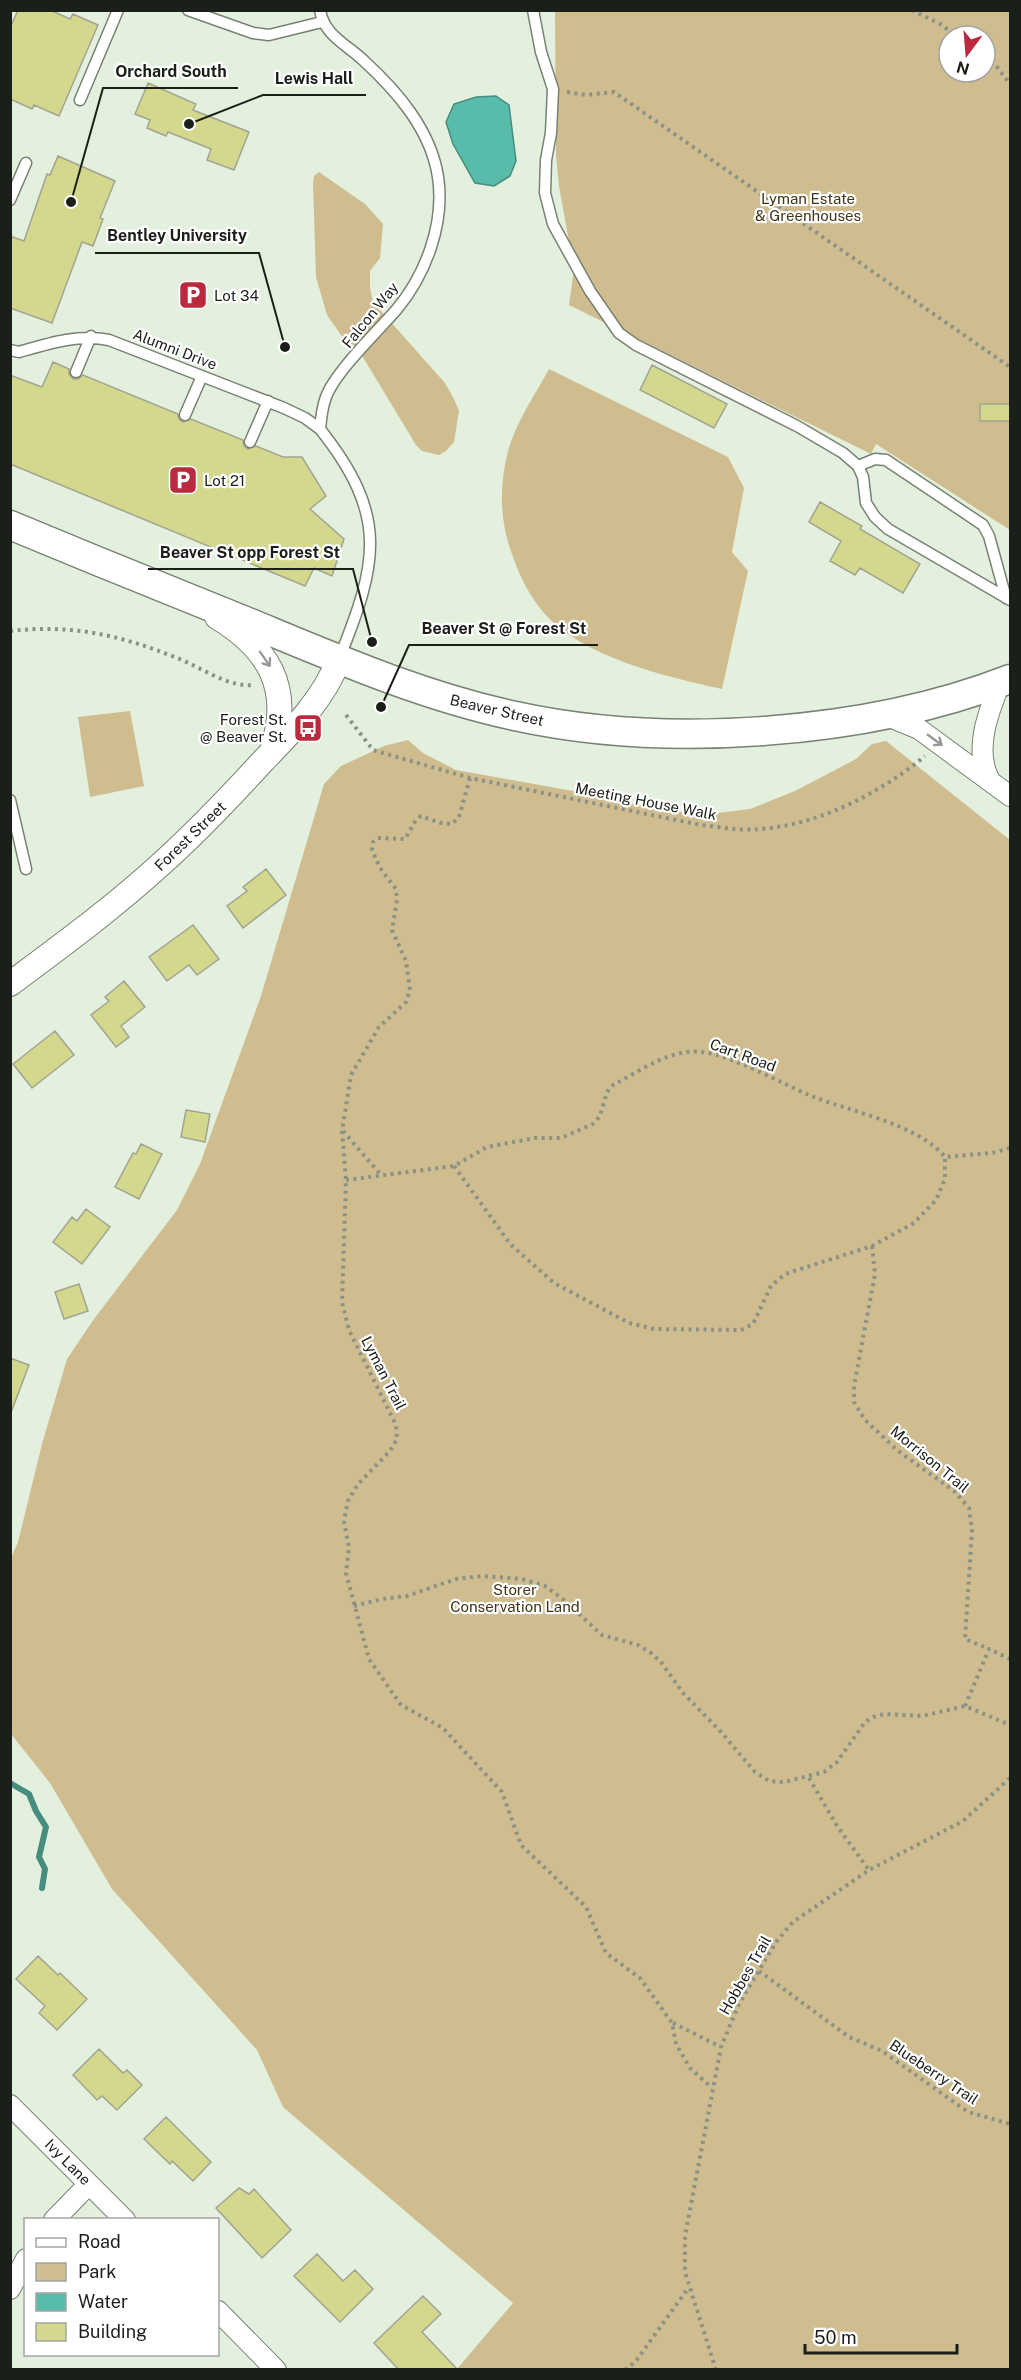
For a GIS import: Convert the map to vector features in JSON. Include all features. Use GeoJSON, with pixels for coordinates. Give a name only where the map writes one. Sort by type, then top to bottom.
{"type":"FeatureCollection","features":[{"type":"Feature","properties":{"kind":"main road","name":"Beaver Street"},"geometry":{"type":"LineString","coordinates":[[10,525],[407,685],[466,704],[515,716],[577,726],[636,730],[731,731],[813,725],[931,704],[1005,681]]}},
{"type":"Feature","properties":{"kind":"street"},"geometry":{"type":"LineString","coordinates":[[167,589],[238,631],[267,661],[276,678],[280,708],[278,731],[272,752]]}},
{"type":"Feature","properties":{"kind":"street","name":"Forest Street"},"geometry":{"type":"LineString","coordinates":[[10,984],[108,910],[211,817],[272,752],[321,694],[339,659]]}},
{"type":"Feature","properties":{"kind":"street"},"geometry":{"type":"LineString","coordinates":[[989,779],[983,764],[983,744],[991,706],[1005,681]]}},
{"type":"Feature","properties":{"kind":"street"},"geometry":{"type":"LineString","coordinates":[[883,714],[919,729],[1011,796]]}},
{"type":"Feature","properties":{"kind":"street","name":"Ivy Lane"},"geometry":{"type":"LineString","coordinates":[[10,2105],[123,2218]]}},
{"type":"Feature","properties":{"kind":"street"},"geometry":{"type":"LineString","coordinates":[[56,2218],[89,2184]]}},
{"type":"Feature","properties":{"kind":"street"},"geometry":{"type":"LineString","coordinates":[[10,2289],[24,2263]]}},
{"type":"Feature","properties":{"kind":"street"},"geometry":{"type":"LineString","coordinates":[[219,2312],[276,2370]]}},
{"type":"Feature","properties":{"kind":"lane"},"geometry":{"type":"LineString","coordinates":[[80,100],[118,10]]}},
{"type":"Feature","properties":{"kind":"lane"},"geometry":{"type":"LineString","coordinates":[[188,10],[252,33],[269,35],[321,16]]}},
{"type":"Feature","properties":{"kind":"lane"},"geometry":{"type":"LineString","coordinates":[[533,10],[541,52],[553,89],[545,193],[553,224],[590,291],[619,333],[636,345],[797,426],[843,453],[858,466],[863,477],[866,502],[875,517],[888,529],[1008,599]]}},
{"type":"Feature","properties":{"kind":"lane","name":"Falcon Way"},"geometry":{"type":"LineString","coordinates":[[320,429],[326,396],[336,379],[399,306],[419,276],[432,243],[439,209],[438,177],[430,146],[412,116],[387,82],[361,58],[335,39],[321,16]]}},
{"type":"Feature","properties":{"kind":"lane"},"geometry":{"type":"LineString","coordinates":[[10,200],[26,163]]}},
{"type":"Feature","properties":{"kind":"lane"},"geometry":{"type":"LineString","coordinates":[[76,372],[92,336]]}},
{"type":"Feature","properties":{"kind":"lane","name":"Alumni Drive"},"geometry":{"type":"LineString","coordinates":[[10,350],[19,351],[73,338],[92,336],[109,340],[268,401],[305,418],[320,429]]}},
{"type":"Feature","properties":{"kind":"lane"},"geometry":{"type":"LineString","coordinates":[[185,416],[202,376]]}},
{"type":"Feature","properties":{"kind":"lane"},"geometry":{"type":"LineString","coordinates":[[250,442],[268,401]]}},
{"type":"Feature","properties":{"kind":"lane"},"geometry":{"type":"LineString","coordinates":[[320,429],[342,456],[355,480],[365,504],[371,530],[371,554],[367,581],[339,659]]}},
{"type":"Feature","properties":{"kind":"lane"},"geometry":{"type":"LineString","coordinates":[[858,466],[875,459],[886,459],[978,521],[989,536],[1008,599]]}},
{"type":"Feature","properties":{"kind":"lane"},"geometry":{"type":"LineString","coordinates":[[10,800],[26,869]]}},
{"type":"Feature","properties":{"kind":"path"},"geometry":{"type":"LineString","coordinates":[[912,10],[940,24]]}},
{"type":"Feature","properties":{"kind":"path"},"geometry":{"type":"LineString","coordinates":[[997,67],[1011,84]]}},
{"type":"Feature","properties":{"kind":"path"},"geometry":{"type":"LineString","coordinates":[[553,89],[586,95],[614,92],[1011,367]]}},
{"type":"Feature","properties":{"kind":"path"},"geometry":{"type":"LineString","coordinates":[[10,631],[44,627],[80,630],[141,644],[243,686],[261,684]]}},
{"type":"Feature","properties":{"kind":"path","name":"Meeting House Walk"},"geometry":{"type":"LineString","coordinates":[[346,715],[374,750],[470,778],[701,825],[735,829],[767,828],[802,821],[834,810],[868,794],[908,771]]}},
{"type":"Feature","properties":{"kind":"path","name":"Lyman Trail"},"geometry":{"type":"LineString","coordinates":[[470,778],[459,817],[452,824],[421,816],[416,819],[405,839],[378,838],[373,842],[372,850],[380,868],[396,889],[397,900],[392,930],[406,961],[410,990],[406,1002],[379,1027],[351,1075],[342,1131],[346,1180],[342,1302],[349,1330],[396,1425],[397,1439],[390,1451],[357,1484],[348,1502],[344,1521],[350,1548],[346,1573],[369,1659],[401,1705],[443,1728],[502,1792],[520,1845],[586,1907],[606,1953],[640,1978],[672,2023],[676,2044],[690,2068],[712,2088]]}},
{"type":"Feature","properties":{"kind":"path","name":"Cart Road"},"geometry":{"type":"LineString","coordinates":[[346,1180],[454,1166],[487,1147],[535,1138],[561,1138],[593,1124],[600,1116],[607,1092],[613,1085],[674,1054],[702,1052],[732,1061],[812,1096],[892,1124],[936,1146],[945,1157]]}},
{"type":"Feature","properties":{"kind":"path"},"geometry":{"type":"LineString","coordinates":[[342,1131],[381,1175]]}},
{"type":"Feature","properties":{"kind":"path"},"geometry":{"type":"LineString","coordinates":[[454,1166],[511,1245],[554,1282],[629,1323],[654,1329],[741,1330],[753,1324],[771,1287],[785,1274],[872,1246],[914,1223],[936,1200],[945,1179],[945,1157],[992,1153],[1011,1148]]}},
{"type":"Feature","properties":{"kind":"path","name":"Morrison Trail"},"geometry":{"type":"LineString","coordinates":[[872,1246],[875,1274],[854,1386],[854,1402],[865,1420],[897,1450],[954,1491],[969,1508],[972,1530],[965,1639],[988,1650]]}},
{"type":"Feature","properties":{"kind":"path"},"geometry":{"type":"LineString","coordinates":[[354,1606],[407,1596],[456,1579],[482,1576],[522,1579],[545,1586],[602,1635],[638,1646],[651,1653],[661,1662],[683,1693],[721,1732],[755,1772],[769,1781],[784,1782],[824,1772],[837,1762],[864,1722],[884,1714],[922,1716],[965,1706],[1011,1725]]}},
{"type":"Feature","properties":{"kind":"path"},"geometry":{"type":"LineString","coordinates":[[965,1706],[988,1650],[1011,1659]]}},
{"type":"Feature","properties":{"kind":"path"},"geometry":{"type":"LineString","coordinates":[[808,1777],[837,1826],[869,1870]]}},
{"type":"Feature","properties":{"kind":"path","name":"Hobbes Trail"},"geometry":{"type":"LineString","coordinates":[[716,2370],[685,2272],[685,2236],[712,2088],[722,2047],[739,2004],[776,1942],[793,1922],[869,1870],[963,1821],[1011,1778]]}},
{"type":"Feature","properties":{"kind":"path","name":"Blueberry Trail"},"geometry":{"type":"LineString","coordinates":[[759,1971],[849,2037],[882,2050],[968,2112],[1011,2124]]}},
{"type":"Feature","properties":{"kind":"path","name":"Lyman Trail"},"geometry":{"type":"LineString","coordinates":[[672,2023],[722,2047]]}},
{"type":"Feature","properties":{"kind":"path"},"geometry":{"type":"LineString","coordinates":[[625,2370],[636,2361],[689,2287]]}},
{"type":"Feature","properties":{"kind":"green space","name":"Lyman Estate & Greenhouses"},"geometry":{"type":"Polygon","coordinates":[[[555,11],[1010,11],[1010,530],[876,444],[871,454],[569,305],[574,269],[559,186],[556,155],[555,11]]]}},
{"type":"Feature","properties":{"kind":"green space"},"geometry":{"type":"Polygon","coordinates":[[[319,172],[365,204],[383,224],[380,258],[370,271],[373,302],[445,383],[459,411],[454,442],[439,455],[422,451],[416,445],[358,349],[341,335],[327,315],[316,277],[313,183],[314,176],[319,172]]]}},
{"type":"Feature","properties":{"kind":"green space"},"geometry":{"type":"Polygon","coordinates":[[[549,369],[728,457],[744,488],[732,552],[748,571],[722,689],[627,663],[580,642],[544,613],[526,587],[505,532],[502,506],[503,481],[510,444],[525,410],[549,369]]]}},
{"type":"Feature","properties":{"kind":"green space"},"geometry":{"type":"Polygon","coordinates":[[[130,711],[144,786],[90,797],[78,717],[130,711]]]}},
{"type":"Feature","properties":{"kind":"green space","name":"Storer Conservation Land"},"geometry":{"type":"Polygon","coordinates":[[[408,740],[423,753],[456,770],[595,795],[652,808],[702,815],[750,809],[795,791],[856,759],[872,744],[886,741],[1010,840],[1010,2369],[457,2369],[513,2303],[283,2107],[257,2050],[112,1889],[50,1783],[11,1734],[11,1558],[18,1542],[42,1444],[67,1359],[94,1319],[177,1210],[200,1164],[261,996],[324,784],[341,766],[384,746],[408,740]]]}},
{"type":"Feature","properties":{"kind":"water"},"geometry":{"type":"Polygon","coordinates":[[[496,96],[509,105],[516,161],[510,176],[494,186],[475,183],[453,144],[446,122],[454,104],[476,97],[496,96]]]}},
{"type":"Feature","properties":{"kind":"building"},"geometry":{"type":"Polygon","coordinates":[[[18,10],[50,10],[70,19],[73,14],[98,25],[59,116],[34,105],[32,109],[10,99],[10,28],[18,10]]]}},
{"type":"Feature","properties":{"kind":"building"},"geometry":{"type":"Polygon","coordinates":[[[148,83],[196,104],[193,110],[249,132],[234,170],[207,160],[211,149],[168,132],[166,136],[147,128],[150,120],[135,114],[148,83]]]}},
{"type":"Feature","properties":{"kind":"building"},"geometry":{"type":"Polygon","coordinates":[[[58,156],[115,181],[100,218],[103,219],[93,246],[82,242],[52,323],[10,308],[10,236],[24,241],[47,174],[50,175],[58,156]]]}},
{"type":"Feature","properties":{"kind":"building","name":"Lot 21"},"geometry":{"type":"Polygon","coordinates":[[[53,362],[69,369],[69,374],[73,379],[78,379],[83,375],[178,414],[179,419],[183,422],[191,419],[243,440],[244,446],[248,449],[256,446],[283,457],[302,457],[326,496],[310,509],[344,539],[332,576],[314,568],[305,586],[10,464],[10,375],[42,387],[53,362]]]}},
{"type":"Feature","properties":{"kind":"building"},"geometry":{"type":"Polygon","coordinates":[[[652,365],[727,404],[714,428],[640,390],[652,365]]]}},
{"type":"Feature","properties":{"kind":"building"},"geometry":{"type":"Polygon","coordinates":[[[980,404],[1011,404],[1011,421],[980,421],[980,404]]]}},
{"type":"Feature","properties":{"kind":"building"},"geometry":{"type":"Polygon","coordinates":[[[820,502],[862,526],[860,529],[920,564],[903,593],[860,568],[855,575],[830,561],[841,541],[809,522],[820,502]]]}},
{"type":"Feature","properties":{"kind":"building"},"geometry":{"type":"Polygon","coordinates":[[[266,869],[286,895],[243,928],[227,906],[247,891],[243,887],[266,869]]]}},
{"type":"Feature","properties":{"kind":"building"},"geometry":{"type":"Polygon","coordinates":[[[193,925],[219,959],[197,975],[189,965],[167,981],[149,957],[193,925]]]}},
{"type":"Feature","properties":{"kind":"building"},"geometry":{"type":"Polygon","coordinates":[[[124,981],[145,1007],[121,1026],[129,1037],[116,1047],[91,1015],[109,1001],[105,997],[124,981]]]}},
{"type":"Feature","properties":{"kind":"building"},"geometry":{"type":"Polygon","coordinates":[[[55,1031],[74,1055],[32,1088],[13,1064],[55,1031]]]}},
{"type":"Feature","properties":{"kind":"building"},"geometry":{"type":"Polygon","coordinates":[[[186,1110],[210,1114],[205,1142],[181,1137],[186,1110]]]}},
{"type":"Feature","properties":{"kind":"building"},"geometry":{"type":"Polygon","coordinates":[[[141,1144],[162,1154],[139,1199],[115,1187],[133,1153],[136,1154],[141,1144]]]}},
{"type":"Feature","properties":{"kind":"building"},"geometry":{"type":"Polygon","coordinates":[[[86,1209],[110,1227],[82,1264],[53,1242],[72,1217],[77,1221],[86,1209]]]}},
{"type":"Feature","properties":{"kind":"building"},"geometry":{"type":"Polygon","coordinates":[[[79,1284],[88,1311],[64,1319],[55,1292],[79,1284]]]}},
{"type":"Feature","properties":{"kind":"building"},"geometry":{"type":"Polygon","coordinates":[[[10,1358],[29,1365],[12,1410],[10,1410],[10,1358]]]}},
{"type":"Feature","properties":{"kind":"building"},"geometry":{"type":"Polygon","coordinates":[[[38,1956],[87,1999],[57,2030],[39,2013],[45,2006],[16,1979],[38,1956]]]}},
{"type":"Feature","properties":{"kind":"building"},"geometry":{"type":"Polygon","coordinates":[[[99,2049],[123,2073],[127,2070],[142,2085],[117,2110],[102,2096],[97,2100],[73,2075],[99,2049]]]}},
{"type":"Feature","properties":{"kind":"building"},"geometry":{"type":"Polygon","coordinates":[[[166,2117],[211,2162],[193,2181],[172,2161],[170,2164],[144,2139],[166,2117]]]}},
{"type":"Feature","properties":{"kind":"building"},"geometry":{"type":"Polygon","coordinates":[[[239,2188],[249,2194],[254,2189],[291,2230],[262,2258],[216,2208],[239,2188]]]}},
{"type":"Feature","properties":{"kind":"building"},"geometry":{"type":"Polygon","coordinates":[[[317,2254],[343,2281],[355,2270],[373,2289],[340,2322],[294,2276],[317,2254]]]}},
{"type":"Feature","properties":{"kind":"building"},"geometry":{"type":"Polygon","coordinates":[[[423,2296],[441,2314],[422,2332],[458,2370],[399,2370],[374,2343],[423,2296]]]}},
{"type":"Feature","properties":{"kind":"waterway"},"geometry":{"type":"LineString","coordinates":[[10,1783],[29,1794],[46,1827],[39,1857],[45,1869],[42,1888]]}},
{"type":"Feature","properties":{"kind":"place","name":"Lewis Hall"},"geometry":{"type":"Point","coordinates":[189,124]}},
{"type":"Feature","properties":{"kind":"place","name":"Orchard South"},"geometry":{"type":"Point","coordinates":[71,202]}},
{"type":"Feature","properties":{"kind":"place","name":"Lot 34"},"geometry":{"type":"Point","coordinates":[193,295]}},
{"type":"Feature","properties":{"kind":"place","name":"Bentley University"},"geometry":{"type":"Point","coordinates":[285,347]}},
{"type":"Feature","properties":{"kind":"place","name":"Lot 21"},"geometry":{"type":"Point","coordinates":[183,480]}},
{"type":"Feature","properties":{"kind":"place","name":"Beaver St opp Forest St"},"geometry":{"type":"Point","coordinates":[372,642]}},
{"type":"Feature","properties":{"kind":"place","name":"Beaver St @ Forest St"},"geometry":{"type":"Point","coordinates":[381,707]}},
{"type":"Feature","properties":{"kind":"place","name":"Forest St. @ Beaver St."},"geometry":{"type":"Point","coordinates":[308,728]}}]}
